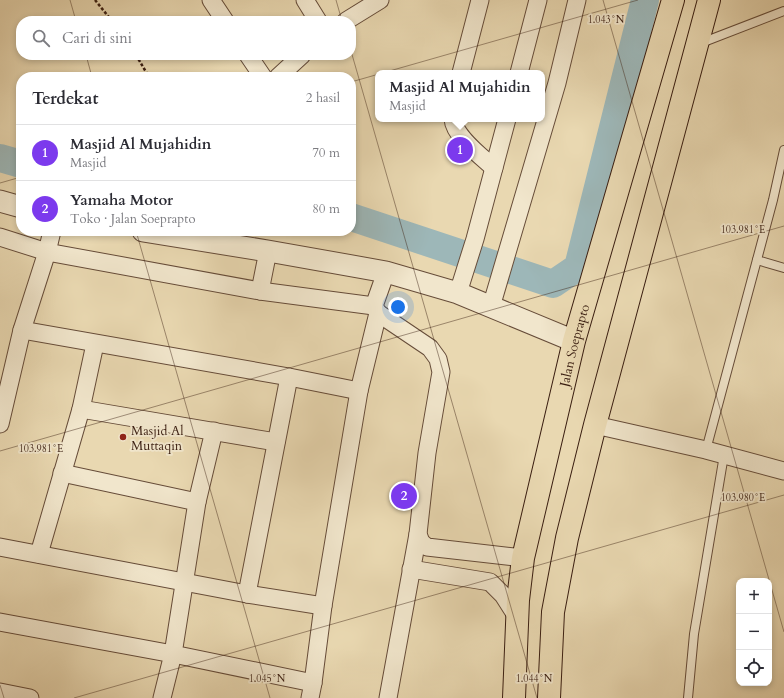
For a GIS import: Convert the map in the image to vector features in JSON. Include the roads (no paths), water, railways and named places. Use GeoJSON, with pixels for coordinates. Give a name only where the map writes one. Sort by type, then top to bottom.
{"type":"FeatureCollection","features":[{"type":"Feature","properties":{"kind":"highway","name":"Jalan Soeprapto"},"geometry":{"type":"LineString","coordinates":[[514,698],[518,600],[523,558],[574,341],[673,0]]}},
{"type":"Feature","properties":{"kind":"highway"},"geometry":{"type":"LineString","coordinates":[[549,698],[553,612],[567,538],[595,425],[709,0]]}},
{"type":"Feature","properties":{"kind":"street"},"geometry":{"type":"LineString","coordinates":[[211,0],[222,16]]}},
{"type":"Feature","properties":{"kind":"street"},"geometry":{"type":"LineString","coordinates":[[305,0],[315,16]]}},
{"type":"Feature","properties":{"kind":"street"},"geometry":{"type":"LineString","coordinates":[[354,16],[380,0]]}},
{"type":"Feature","properties":{"kind":"street"},"geometry":{"type":"LineString","coordinates":[[463,70],[480,0]]}},
{"type":"Feature","properties":{"kind":"street"},"geometry":{"type":"LineString","coordinates":[[520,70],[538,0]]}},
{"type":"Feature","properties":{"kind":"street"},"geometry":{"type":"LineString","coordinates":[[493,303],[557,83],[577,0]]}},
{"type":"Feature","properties":{"kind":"street"},"geometry":{"type":"LineString","coordinates":[[251,60],[260,72]]}},
{"type":"Feature","properties":{"kind":"street"},"geometry":{"type":"LineString","coordinates":[[283,72],[297,60]]}},
{"type":"Feature","properties":{"kind":"street"},"geometry":{"type":"LineString","coordinates":[[455,122],[458,131],[477,153],[494,168]]}},
{"type":"Feature","properties":{"kind":"street"},"geometry":{"type":"LineString","coordinates":[[460,286],[506,122]]}},
{"type":"Feature","properties":{"kind":"street"},"geometry":{"type":"LineString","coordinates":[[0,201],[16,206]]}},
{"type":"Feature","properties":{"kind":"street"},"geometry":{"type":"LineString","coordinates":[[0,424],[22,330],[48,250],[51,236]]}},
{"type":"Feature","properties":{"kind":"street"},"geometry":{"type":"LineString","coordinates":[[168,236],[267,256],[386,272],[460,286],[574,341]]}},
{"type":"Feature","properties":{"kind":"street"},"geometry":{"type":"LineString","coordinates":[[0,237],[48,250],[376,310],[430,348],[438,359],[441,372],[428,453],[418,534],[388,698]]}},
{"type":"Feature","properties":{"kind":"street"},"geometry":{"type":"LineString","coordinates":[[261,288],[267,256]]}},
{"type":"Feature","properties":{"kind":"street"},"geometry":{"type":"LineString","coordinates":[[0,622],[173,654],[312,690],[323,606],[359,391],[376,310],[386,272]]}},
{"type":"Feature","properties":{"kind":"street"},"geometry":{"type":"LineString","coordinates":[[22,330],[289,377],[359,391]]}},
{"type":"Feature","properties":{"kind":"street"},"geometry":{"type":"LineString","coordinates":[[39,554],[81,409],[95,344]]}},
{"type":"Feature","properties":{"kind":"street"},"geometry":{"type":"LineString","coordinates":[[247,594],[289,377]]}},
{"type":"Feature","properties":{"kind":"street"},"geometry":{"type":"LineString","coordinates":[[81,409],[276,442]]}},
{"type":"Feature","properties":{"kind":"street"},"geometry":{"type":"LineString","coordinates":[[595,425],[706,450],[784,472]]}},
{"type":"Feature","properties":{"kind":"street"},"geometry":{"type":"LineString","coordinates":[[162,698],[173,654],[197,502],[214,431]]}},
{"type":"Feature","properties":{"kind":"street"},"geometry":{"type":"LineString","coordinates":[[62,474],[197,502]]}},
{"type":"Feature","properties":{"kind":"street"},"geometry":{"type":"LineString","coordinates":[[418,534],[421,542],[427,547],[523,558]]}},
{"type":"Feature","properties":{"kind":"street"},"geometry":{"type":"LineString","coordinates":[[0,547],[247,594],[323,606]]}},
{"type":"Feature","properties":{"kind":"street"},"geometry":{"type":"LineString","coordinates":[[412,569],[490,582],[503,595],[517,617]]}},
{"type":"Feature","properties":{"kind":"street"},"geometry":{"type":"LineString","coordinates":[[0,692],[30,698]]}},
{"type":"Feature","properties":{"kind":"lane"},"geometry":{"type":"LineString","coordinates":[[696,45],[784,10]]}},
{"type":"Feature","properties":{"kind":"lane"},"geometry":{"type":"LineString","coordinates":[[706,450],[757,260],[784,150]]}},
{"type":"Feature","properties":{"kind":"lane"},"geometry":{"type":"LineString","coordinates":[[757,260],[784,268]]}},
{"type":"Feature","properties":{"kind":"lane"},"geometry":{"type":"LineString","coordinates":[[688,698],[694,634],[724,455]]}},
{"type":"Feature","properties":{"kind":"waterway"},"geometry":{"type":"LineString","coordinates":[[356,219],[553,284],[578,267],[645,0]]}},
{"type":"Feature","properties":{"kind":"waterway"},"geometry":{"type":"LineString","coordinates":[[0,158],[16,163]]}},
{"type":"Feature","properties":{"kind":"place","name":"Masjid Al Mujahidin"},"geometry":{"type":"Point","coordinates":[460,150]}},
{"type":"Feature","properties":{"kind":"place","name":"Masjid Al Muttaqin"},"geometry":{"type":"Point","coordinates":[123,437]}},
{"type":"Feature","properties":{"kind":"place","name":"Yamaha Motor"},"geometry":{"type":"Point","coordinates":[404,496]}}]}
